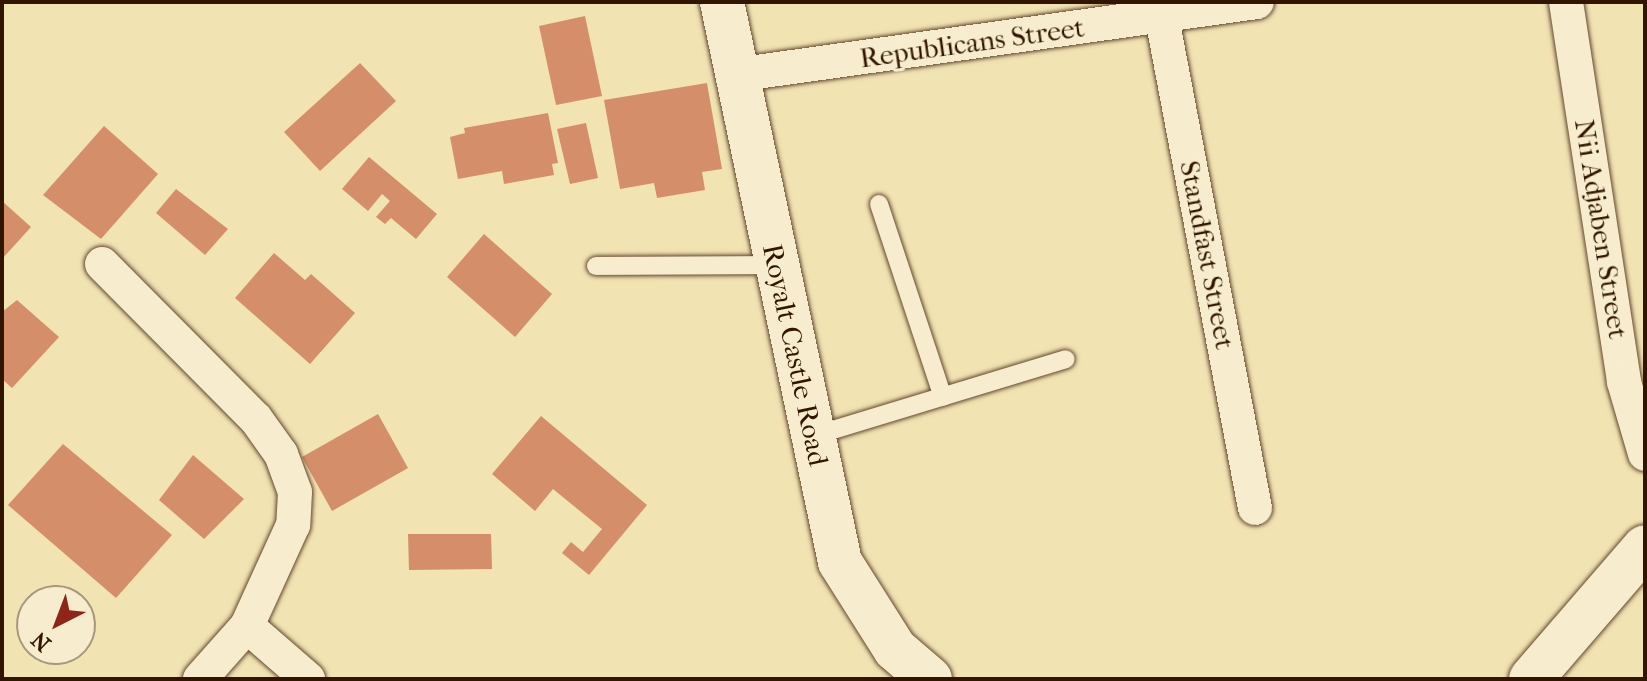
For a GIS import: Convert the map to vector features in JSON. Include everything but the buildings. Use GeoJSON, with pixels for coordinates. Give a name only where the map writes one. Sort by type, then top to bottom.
{"type":"FeatureCollection","features":[{"type":"Feature","properties":{"kind":"street","name":"Royalt Castle Road"},"geometry":{"type":"LineString","coordinates":[[722,2],[840,562],[895,649],[930,679]]}},
{"type":"Feature","properties":{"kind":"street","name":"Republicans Street"},"geometry":{"type":"LineString","coordinates":[[735,75],[1161,10],[1257,2]]}},
{"type":"Feature","properties":{"kind":"street","name":"Nii Adjaben Street"},"geometry":{"type":"LineString","coordinates":[[1566,2],[1624,382],[1645,454]]}},
{"type":"Feature","properties":{"kind":"street","name":"Standfast Street"},"geometry":{"type":"LineString","coordinates":[[1161,10],[1255,508]]}},
{"type":"Feature","properties":{"kind":"street"},"geometry":{"type":"LineString","coordinates":[[102,264],[256,419],[281,454],[295,492],[293,525],[247,626],[200,679]]}},
{"type":"Feature","properties":{"kind":"street"},"geometry":{"type":"LineString","coordinates":[[1531,679],[1645,547]]}},
{"type":"Feature","properties":{"kind":"street"},"geometry":{"type":"LineString","coordinates":[[247,626],[308,679]]}},
{"type":"Feature","properties":{"kind":"lane"},"geometry":{"type":"LineString","coordinates":[[879,204],[943,397]]}},
{"type":"Feature","properties":{"kind":"lane"},"geometry":{"type":"LineString","coordinates":[[596,266],[776,265]]}},
{"type":"Feature","properties":{"kind":"lane"},"geometry":{"type":"LineString","coordinates":[[813,436],[1066,359]]}}]}
